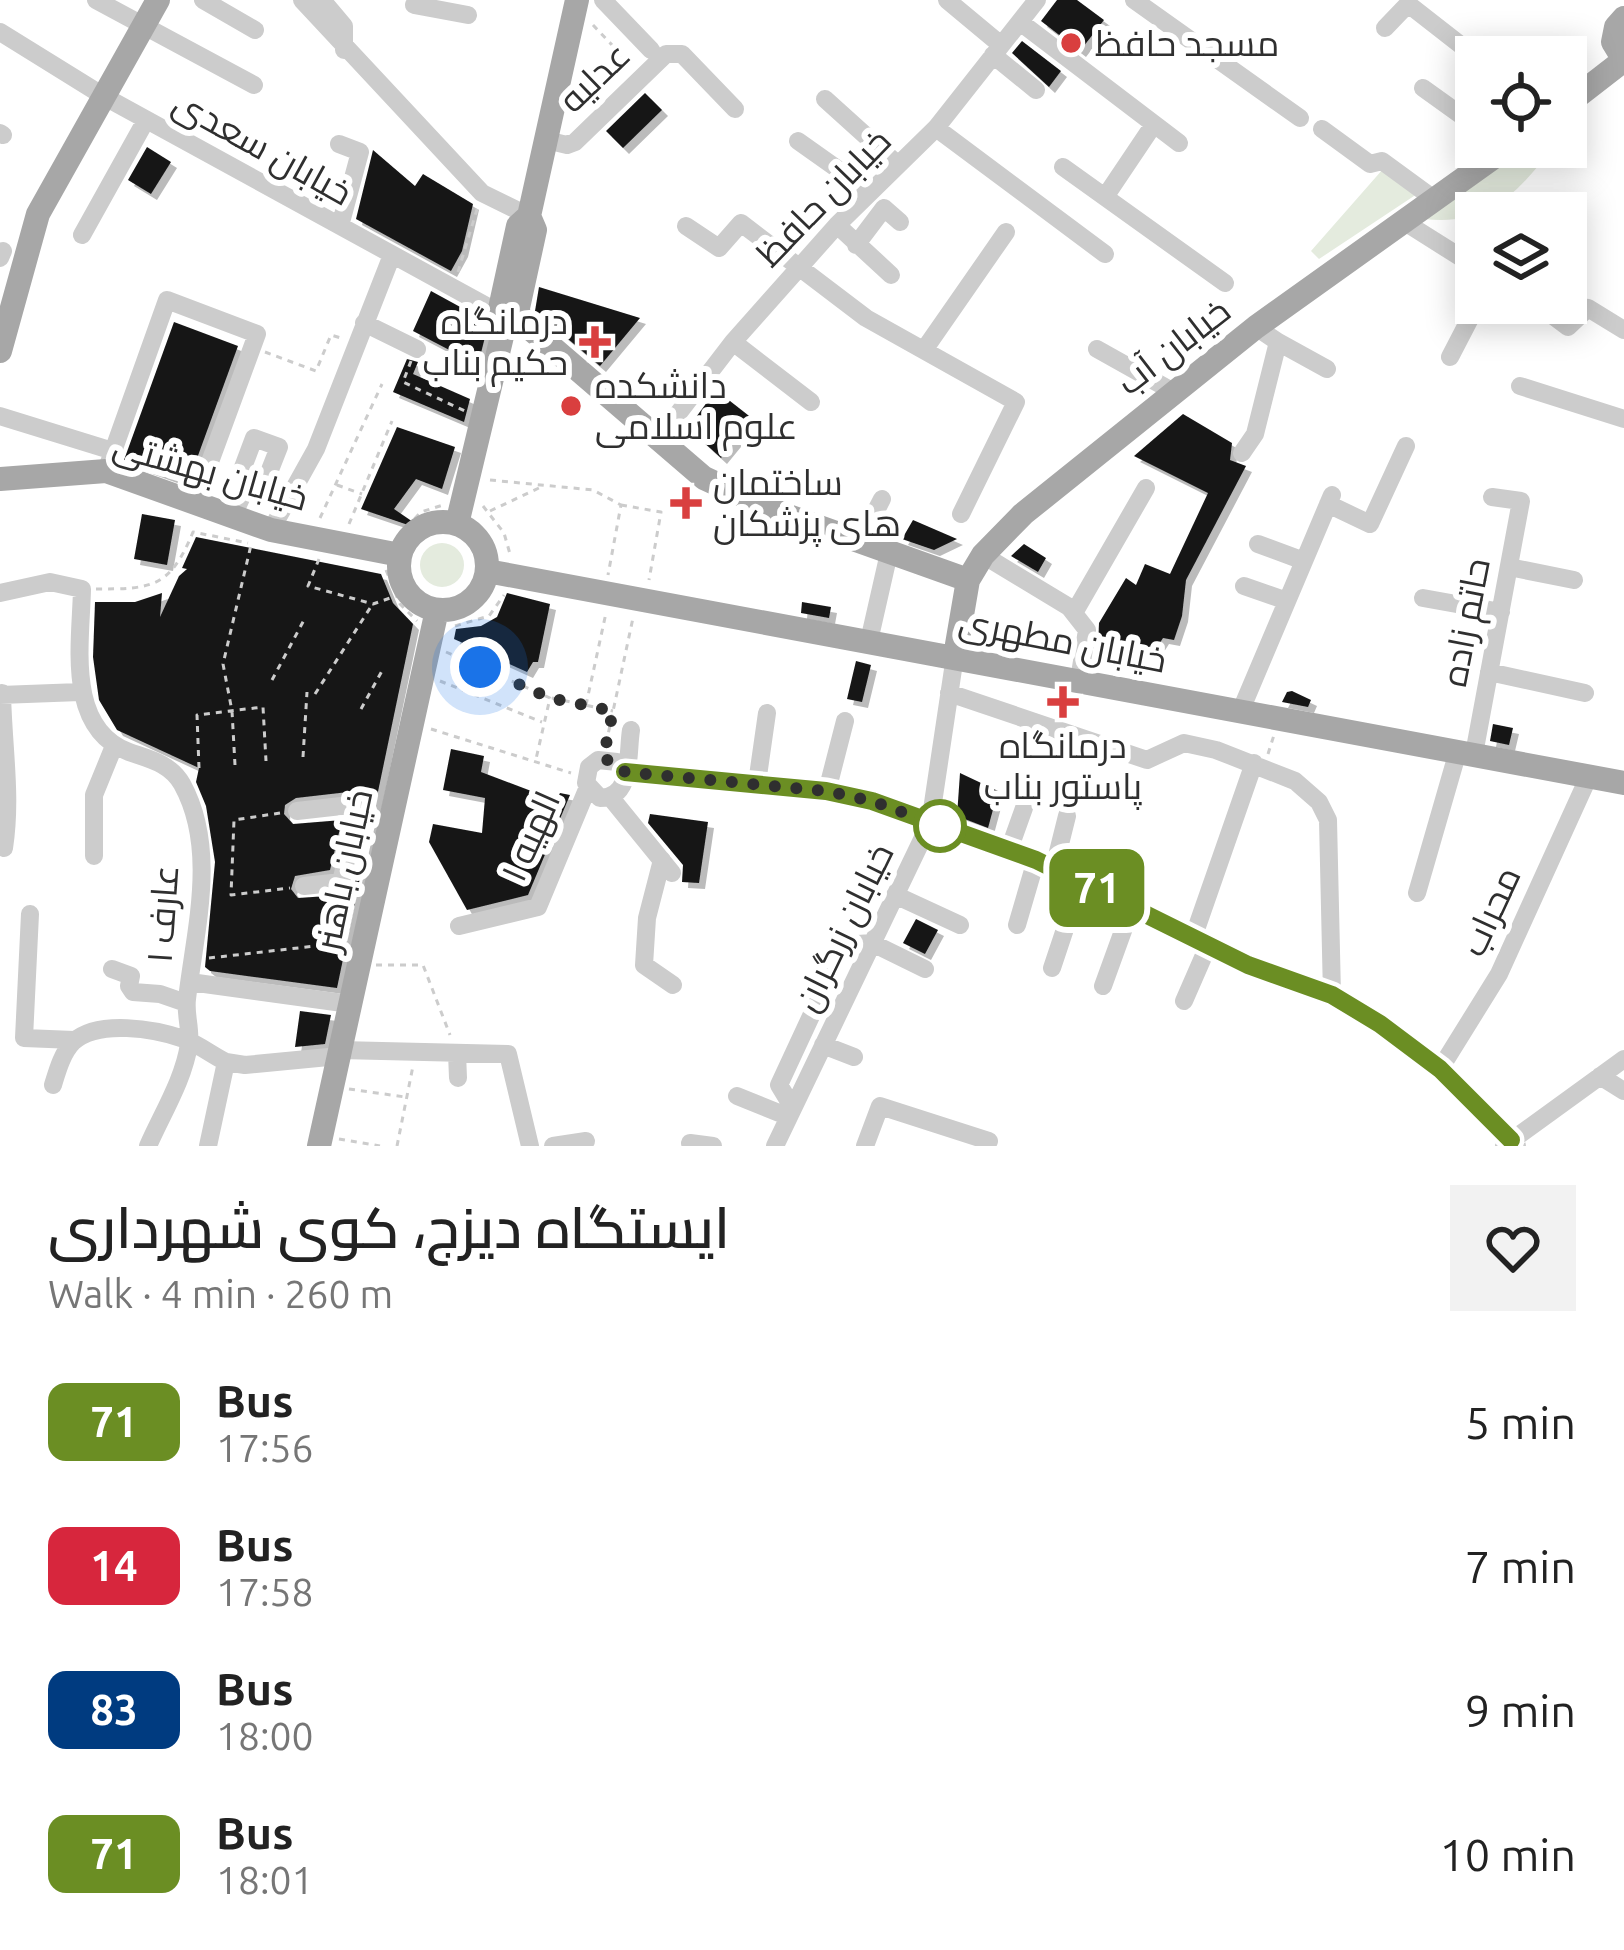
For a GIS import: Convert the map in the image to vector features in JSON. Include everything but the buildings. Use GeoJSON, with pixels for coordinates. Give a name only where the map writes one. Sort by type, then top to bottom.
{"type":"FeatureCollection","features":[{"type":"Feature","properties":{"kind":"main road"},"geometry":{"type":"LineString","coordinates":[[0,351],[38,214],[158,0]]}},
{"type":"Feature","properties":{"kind":"main road"},"geometry":{"type":"LineString","coordinates":[[1587,89],[1624,60],[1615,49],[1619,27],[1609,0]]}},
{"type":"Feature","properties":{"kind":"main road"},"geometry":{"type":"LineString","coordinates":[[462,507],[421,528],[394,555],[408,593],[435,619],[470,601],[502,574],[462,507],[535,230],[529,216],[576,3]]}},
{"type":"Feature","properties":{"kind":"main road","name":"خیابان آب"},"geometry":{"type":"LineString","coordinates":[[955,656],[968,580],[982,555],[1023,514],[1172,391],[1477,168]]}},
{"type":"Feature","properties":{"kind":"main road"},"geometry":{"type":"LineString","coordinates":[[512,319],[704,478],[780,513],[968,580]]}},
{"type":"Feature","properties":{"kind":"main road","name":"خیابان بهشتی"},"geometry":{"type":"LineString","coordinates":[[0,479],[109,461],[271,530],[394,555]]}},
{"type":"Feature","properties":{"kind":"main road","name":"خیابان مطهری"},"geometry":{"type":"LineString","coordinates":[[502,574],[1624,783]]}},
{"type":"Feature","properties":{"kind":"main road","name":"خیابان باهنر"},"geometry":{"type":"LineString","coordinates":[[328,1142],[339,1053],[435,619]]}},
{"type":"Feature","properties":{"kind":"street"},"geometry":{"type":"LineString","coordinates":[[96,0],[254,85]]}},
{"type":"Feature","properties":{"kind":"street"},"geometry":{"type":"LineString","coordinates":[[203,0],[255,30]]}},
{"type":"Feature","properties":{"kind":"street"},"geometry":{"type":"LineString","coordinates":[[302,0],[482,193],[529,216]]}},
{"type":"Feature","properties":{"kind":"street"},"geometry":{"type":"LineString","coordinates":[[603,0],[651,50]]}},
{"type":"Feature","properties":{"kind":"street"},"geometry":{"type":"LineString","coordinates":[[947,0],[1036,90]]}},
{"type":"Feature","properties":{"kind":"street","name":"خیابان حافظ"},"geometry":{"type":"LineString","coordinates":[[657,441],[733,342],[837,225],[936,128],[1037,0]]}},
{"type":"Feature","properties":{"kind":"street"},"geometry":{"type":"LineString","coordinates":[[1134,0],[1300,118]]}},
{"type":"Feature","properties":{"kind":"street"},"geometry":{"type":"LineString","coordinates":[[326,2],[344,26],[344,50]]}},
{"type":"Feature","properties":{"kind":"street"},"geometry":{"type":"LineString","coordinates":[[1385,28],[1408,4],[1455,41]]}},
{"type":"Feature","properties":{"kind":"street"},"geometry":{"type":"LineString","coordinates":[[414,5],[439,5],[468,15]]}},
{"type":"Feature","properties":{"kind":"street"},"geometry":{"type":"LineString","coordinates":[[1021,22],[1179,143]]}},
{"type":"Feature","properties":{"kind":"street","name":"خیابان سعدی"},"geometry":{"type":"LineString","coordinates":[[0,32],[105,98],[512,319]]}},
{"type":"Feature","properties":{"kind":"street","name":"عدلیه"},"geometry":{"type":"LineString","coordinates":[[546,140],[575,142],[666,54],[674,52],[682,54],[736,109]]}},
{"type":"Feature","properties":{"kind":"street"},"geometry":{"type":"LineString","coordinates":[[1423,88],[1455,111]]}},
{"type":"Feature","properties":{"kind":"street"},"geometry":{"type":"LineString","coordinates":[[825,99],[897,164]]}},
{"type":"Feature","properties":{"kind":"street"},"geometry":{"type":"LineString","coordinates":[[82,235],[146,120]]}},
{"type":"Feature","properties":{"kind":"street"},"geometry":{"type":"LineString","coordinates":[[1106,197],[1154,124]]}},
{"type":"Feature","properties":{"kind":"street"},"geometry":{"type":"LineString","coordinates":[[936,128],[1105,254]]}},
{"type":"Feature","properties":{"kind":"street"},"geometry":{"type":"LineString","coordinates":[[1322,129],[1370,164],[1382,161],[1434,199]]}},
{"type":"Feature","properties":{"kind":"street"},"geometry":{"type":"LineString","coordinates":[[798,141],[870,192]]}},
{"type":"Feature","properties":{"kind":"street"},"geometry":{"type":"LineString","coordinates":[[339,144],[359,152],[340,226]]}},
{"type":"Feature","properties":{"kind":"street"},"geometry":{"type":"LineString","coordinates":[[1063,167],[1225,283]]}},
{"type":"Feature","properties":{"kind":"street"},"geometry":{"type":"LineString","coordinates":[[856,245],[884,208],[900,222]]}},
{"type":"Feature","properties":{"kind":"street"},"geometry":{"type":"LineString","coordinates":[[1403,221],[1455,254]]}},
{"type":"Feature","properties":{"kind":"street"},"geometry":{"type":"LineString","coordinates":[[686,226],[719,248],[741,223],[866,318],[1016,402],[961,514]]}},
{"type":"Feature","properties":{"kind":"street"},"geometry":{"type":"LineString","coordinates":[[837,225],[891,275]]}},
{"type":"Feature","properties":{"kind":"street"},"geometry":{"type":"LineString","coordinates":[[924,350],[1006,232]]}},
{"type":"Feature","properties":{"kind":"street"},"geometry":{"type":"LineString","coordinates":[[271,530],[316,448],[392,255]]}},
{"type":"Feature","properties":{"kind":"street"},"geometry":{"type":"LineString","coordinates":[[0,416],[109,461],[167,300],[257,334],[196,500]]}},
{"type":"Feature","properties":{"kind":"street"},"geometry":{"type":"LineString","coordinates":[[1587,309],[1624,330]]}},
{"type":"Feature","properties":{"kind":"street"},"geometry":{"type":"LineString","coordinates":[[364,323],[417,349]]}},
{"type":"Feature","properties":{"kind":"street"},"geometry":{"type":"LineString","coordinates":[[1450,357],[1467,324]]}},
{"type":"Feature","properties":{"kind":"street"},"geometry":{"type":"LineString","coordinates":[[1256,327],[1327,369]]}},
{"type":"Feature","properties":{"kind":"street"},"geometry":{"type":"LineString","coordinates":[[733,342],[812,402]]}},
{"type":"Feature","properties":{"kind":"street"},"geometry":{"type":"LineString","coordinates":[[1242,453],[1255,434],[1278,342]]}},
{"type":"Feature","properties":{"kind":"street"},"geometry":{"type":"LineString","coordinates":[[1097,349],[1172,391]]}},
{"type":"Feature","properties":{"kind":"street"},"geometry":{"type":"LineString","coordinates":[[1520,386],[1624,418]]}},
{"type":"Feature","properties":{"kind":"street"},"geometry":{"type":"LineString","coordinates":[[1240,710],[1330,500],[1370,524],[1406,446]]}},
{"type":"Feature","properties":{"kind":"street"},"geometry":{"type":"LineString","coordinates":[[233,516],[252,474]]}},
{"type":"Feature","properties":{"kind":"street"},"geometry":{"type":"LineString","coordinates":[[1074,613],[1146,488]]}},
{"type":"Feature","properties":{"kind":"street","name":"حاتم زاده"},"geometry":{"type":"LineString","coordinates":[[1417,893],[1490,672],[1521,502],[1492,497]]}},
{"type":"Feature","properties":{"kind":"street"},"geometry":{"type":"LineString","coordinates":[[860,542],[882,499]]}},
{"type":"Feature","properties":{"kind":"street"},"geometry":{"type":"LineString","coordinates":[[1258,544],[1304,561]]}},
{"type":"Feature","properties":{"kind":"street"},"geometry":{"type":"LineString","coordinates":[[869,641],[889,553]]}},
{"type":"Feature","properties":{"kind":"street"},"geometry":{"type":"LineString","coordinates":[[982,555],[1074,613],[1087,630],[1079,680]]}},
{"type":"Feature","properties":{"kind":"street"},"geometry":{"type":"LineString","coordinates":[[1509,567],[1574,580]]}},
{"type":"Feature","properties":{"kind":"street"},"geometry":{"type":"LineString","coordinates":[[0,593],[50,582],[82,589],[80,692],[114,746],[94,795],[94,856]]}},
{"type":"Feature","properties":{"kind":"street"},"geometry":{"type":"LineString","coordinates":[[1244,586],[1287,601]]}},
{"type":"Feature","properties":{"kind":"street"},"geometry":{"type":"LineString","coordinates":[[1423,598],[1501,612]]}},
{"type":"Feature","properties":{"kind":"street","name":"خیابان زرگران"},"geometry":{"type":"LineString","coordinates":[[775,1146],[930,823],[957,696],[955,656]]}},
{"type":"Feature","properties":{"kind":"street"},"geometry":{"type":"LineString","coordinates":[[1490,672],[1585,693]]}},
{"type":"Feature","properties":{"kind":"street"},"geometry":{"type":"LineString","coordinates":[[4,848],[11,803],[2,768],[1,694],[80,692]]}},
{"type":"Feature","properties":{"kind":"street"},"geometry":{"type":"LineString","coordinates":[[957,696],[1147,760],[1184,743],[1259,765],[1307,790],[1328,820],[1332,995]]}},
{"type":"Feature","properties":{"kind":"street"},"geometry":{"type":"LineString","coordinates":[[757,783],[767,713]]}},
{"type":"Feature","properties":{"kind":"street"},"geometry":{"type":"LineString","coordinates":[[826,791],[845,721]]}},
{"type":"Feature","properties":{"kind":"street"},"geometry":{"type":"LineString","coordinates":[[632,730],[625,772],[622,790],[611,797],[595,795],[587,783],[589,767],[603,759],[616,762],[625,772],[826,791],[872,801],[1010,850],[1201,942],[1290,982],[1332,995],[1440,1069],[1511,1144],[1624,1060]]}},
{"type":"Feature","properties":{"kind":"street","name":"عارف ۱"},"geometry":{"type":"LineString","coordinates":[[114,746],[166,765],[186,794],[202,861],[188,993],[190,1041],[148,1146]]}},
{"type":"Feature","properties":{"kind":"street"},"geometry":{"type":"LineString","coordinates":[[1184,1001],[1259,765]]}},
{"type":"Feature","properties":{"kind":"street","name":"محراب"},"geometry":{"type":"LineString","coordinates":[[1440,1069],[1499,974],[1589,776]]}},
{"type":"Feature","properties":{"kind":"street","name":"الهیه ۱"},"geometry":{"type":"LineString","coordinates":[[459,926],[538,907],[587,783]]}},
{"type":"Feature","properties":{"kind":"street"},"geometry":{"type":"LineString","coordinates":[[611,797],[667,866],[647,918],[644,965],[674,985]]}},
{"type":"Feature","properties":{"kind":"street"},"geometry":{"type":"LineString","coordinates":[[297,811],[358,804],[340,882],[304,886]]}},
{"type":"Feature","properties":{"kind":"street"},"geometry":{"type":"LineString","coordinates":[[1010,850],[1024,808]]}},
{"type":"Feature","properties":{"kind":"street"},"geometry":{"type":"LineString","coordinates":[[1017,925],[1067,816]]}},
{"type":"Feature","properties":{"kind":"street"},"geometry":{"type":"LineString","coordinates":[[350,839],[385,846]]}},
{"type":"Feature","properties":{"kind":"street"},"geometry":{"type":"LineString","coordinates":[[1106,893],[1115,866]]}},
{"type":"Feature","properties":{"kind":"street"},"geometry":{"type":"LineString","coordinates":[[1052,968],[1082,881]]}},
{"type":"Feature","properties":{"kind":"street"},"geometry":{"type":"LineString","coordinates":[[895,895],[960,925]]}},
{"type":"Feature","properties":{"kind":"street"},"geometry":{"type":"LineString","coordinates":[[1103,986],[1132,906]]}},
{"type":"Feature","properties":{"kind":"street"},"geometry":{"type":"LineString","coordinates":[[30,914],[24,1037],[74,1040],[102,1030],[160,1033],[190,1041],[226,1063],[245,1065],[339,1053],[508,1054],[530,1146]]}},
{"type":"Feature","properties":{"kind":"street"},"geometry":{"type":"LineString","coordinates":[[791,1113],[778,1085],[844,945],[872,943],[925,969]]}},
{"type":"Feature","properties":{"kind":"street"},"geometry":{"type":"LineString","coordinates":[[112,969],[131,976],[133,992],[350,1004]]}},
{"type":"Feature","properties":{"kind":"street"},"geometry":{"type":"LineString","coordinates":[[53,1085],[74,1040]]}},
{"type":"Feature","properties":{"kind":"street"},"geometry":{"type":"LineString","coordinates":[[824,1045],[854,1057]]}},
{"type":"Feature","properties":{"kind":"street"},"geometry":{"type":"LineString","coordinates":[[457,1053],[458,1078]]}},
{"type":"Feature","properties":{"kind":"street"},"geometry":{"type":"LineString","coordinates":[[208,1146],[226,1063]]}},
{"type":"Feature","properties":{"kind":"street"},"geometry":{"type":"LineString","coordinates":[[1600,1076],[1624,1091]]}},
{"type":"Feature","properties":{"kind":"street"},"geometry":{"type":"LineString","coordinates":[[736,1096],[791,1113]]}},
{"type":"Feature","properties":{"kind":"street"},"geometry":{"type":"LineString","coordinates":[[866,1146],[880,1106],[989,1141]]}},
{"type":"Feature","properties":{"kind":"street"},"geometry":{"type":"LineString","coordinates":[[553,1146],[586,1141]]}},
{"type":"Feature","properties":{"kind":"street"},"geometry":{"type":"LineString","coordinates":[[690,1142],[713,1146]]}},
{"type":"Feature","properties":{"kind":"path"},"geometry":{"type":"LineString","coordinates":[[576,3],[634,68]]}},
{"type":"Feature","properties":{"kind":"path"},"geometry":{"type":"LineString","coordinates":[[453,288],[482,193]]}},
{"type":"Feature","properties":{"kind":"path"},"geometry":{"type":"LineString","coordinates":[[252,348],[316,371],[331,335],[355,344]]}},
{"type":"Feature","properties":{"kind":"path"},"geometry":{"type":"LineString","coordinates":[[417,349],[404,382],[474,415]]}},
{"type":"Feature","properties":{"kind":"path"},"geometry":{"type":"LineString","coordinates":[[316,526],[382,384]]}},
{"type":"Feature","properties":{"kind":"path"},"geometry":{"type":"LineString","coordinates":[[346,531],[392,421]]}},
{"type":"Feature","properties":{"kind":"path"},"geometry":{"type":"LineString","coordinates":[[482,479],[593,490],[621,505],[661,512],[648,588]]}},
{"type":"Feature","properties":{"kind":"path"},"geometry":{"type":"LineString","coordinates":[[336,484],[362,494]]}},
{"type":"Feature","properties":{"kind":"path"},"geometry":{"type":"LineString","coordinates":[[396,596],[394,555],[421,512],[462,507],[488,512],[544,485]]}},
{"type":"Feature","properties":{"kind":"path"},"geometry":{"type":"LineString","coordinates":[[607,580],[621,505]]}},
{"type":"Feature","properties":{"kind":"path"},"geometry":{"type":"LineString","coordinates":[[320,557],[308,586],[373,604],[396,596],[435,619],[472,624],[498,608],[504,533],[488,512]]}},
{"type":"Feature","properties":{"kind":"path"},"geometry":{"type":"LineString","coordinates":[[82,589],[144,589],[161,581],[177,567],[194,532],[251,544],[223,664],[235,765]]}},
{"type":"Feature","properties":{"kind":"path"},"geometry":{"type":"LineString","coordinates":[[315,694],[373,604]]}},
{"type":"Feature","properties":{"kind":"path"},"geometry":{"type":"LineString","coordinates":[[586,705],[608,606]]}},
{"type":"Feature","properties":{"kind":"path"},"geometry":{"type":"LineString","coordinates":[[603,759],[635,611]]}},
{"type":"Feature","properties":{"kind":"path"},"geometry":{"type":"LineString","coordinates":[[272,680],[304,620]]}},
{"type":"Feature","properties":{"kind":"path"},"geometry":{"type":"LineString","coordinates":[[441,665],[447,639]]}},
{"type":"Feature","properties":{"kind":"path"},"geometry":{"type":"LineString","coordinates":[[445,651],[550,698],[613,711]]}},
{"type":"Feature","properties":{"kind":"path"},"geometry":{"type":"LineString","coordinates":[[361,709],[383,669]]}},
{"type":"Feature","properties":{"kind":"path"},"geometry":{"type":"LineString","coordinates":[[434,696],[438,680],[544,723]]}},
{"type":"Feature","properties":{"kind":"path"},"geometry":{"type":"LineString","coordinates":[[303,758],[307,692]]}},
{"type":"Feature","properties":{"kind":"path"},"geometry":{"type":"LineString","coordinates":[[536,762],[550,698]]}},
{"type":"Feature","properties":{"kind":"path"},"geometry":{"type":"LineString","coordinates":[[199,768],[196,715],[263,707],[266,761]]}},
{"type":"Feature","properties":{"kind":"path"},"geometry":{"type":"LineString","coordinates":[[1259,765],[1280,718]]}},
{"type":"Feature","properties":{"kind":"path"},"geometry":{"type":"LineString","coordinates":[[412,723],[587,783]]}},
{"type":"Feature","properties":{"kind":"path"},"geometry":{"type":"LineString","coordinates":[[297,811],[233,820],[231,895],[304,886]]}},
{"type":"Feature","properties":{"kind":"path"},"geometry":{"type":"LineString","coordinates":[[195,959],[350,942]]}},
{"type":"Feature","properties":{"kind":"path"},"geometry":{"type":"LineString","coordinates":[[374,965],[423,965],[457,1053]]}},
{"type":"Feature","properties":{"kind":"path"},"geometry":{"type":"LineString","coordinates":[[397,1146],[416,1052]]}},
{"type":"Feature","properties":{"kind":"path"},"geometry":{"type":"LineString","coordinates":[[347,1088],[406,1098]]}},
{"type":"Feature","properties":{"kind":"path"},"geometry":{"type":"LineString","coordinates":[[328,1142],[380,1146]]}},
{"type":"Feature","properties":{"kind":"shaded area"},"geometry":{"type":"Polygon","coordinates":[[[1496,168],[1536,168],[1513,192],[1462,192],[1496,168]]]}},
{"type":"Feature","properties":{"kind":"shaded area"},"geometry":{"type":"Polygon","coordinates":[[[1383,169],[1417,194],[1319,259],[1311,251],[1383,169]]]}},
{"type":"Feature","properties":{"kind":"shaded area"},"geometry":{"type":"Polygon","coordinates":[[[1455,197],[1455,219],[1424,219],[1455,197]]]}},
{"type":"Feature","properties":{"kind":"shaded area"},"geometry":{"type":"Polygon","coordinates":[[[442,543],[457,550],[464,565],[457,580],[442,587],[427,580],[420,565],[427,550],[442,543]]]}},
{"type":"Feature","properties":{"kind":"bus line","name":"71"},"geometry":{"type":"LineString","coordinates":[[625,772],[826,791],[872,801],[1036,860],[1248,965],[1332,995],[1440,1069],[1511,1140]]}},
{"type":"Feature","properties":{"kind":"place","name":"مسجد حافظ"},"geometry":{"type":"Point","coordinates":[1071,43]}},
{"type":"Feature","properties":{"kind":"place","name":"درمانگاه حکیم بناب"},"geometry":{"type":"Point","coordinates":[595,342]}},
{"type":"Feature","properties":{"kind":"place","name":"دانشکده علوم اسلامی"},"geometry":{"type":"Point","coordinates":[571,406]}},
{"type":"Feature","properties":{"kind":"place","name":"ساختمان های پزشکان"},"geometry":{"type":"Point","coordinates":[686,503]}},
{"type":"Feature","properties":{"kind":"place","name":"درمانگاه پاستور بناب"},"geometry":{"type":"Point","coordinates":[1063,702]}},
{"type":"Feature","properties":{"kind":"route"},"geometry":{"type":"LineString","coordinates":[[480,667],[550,698],[613,711],[603,759],[616,762],[625,772],[826,791],[872,801],[940,826]]}}]}
